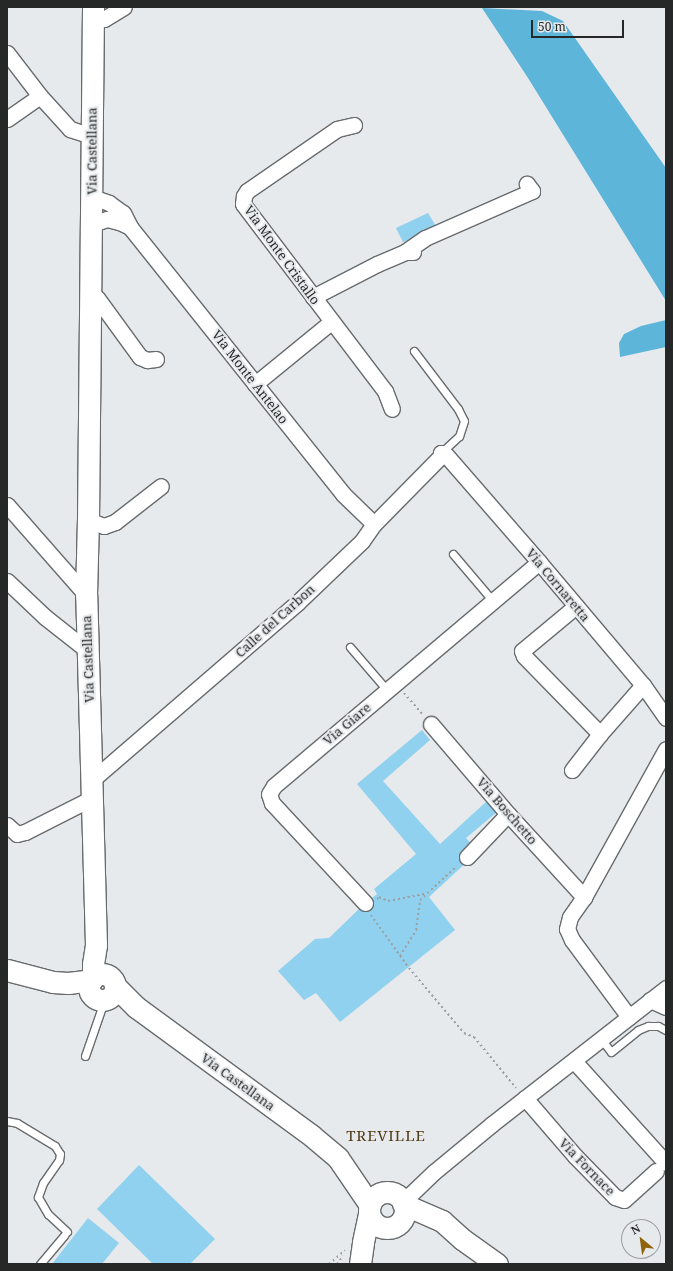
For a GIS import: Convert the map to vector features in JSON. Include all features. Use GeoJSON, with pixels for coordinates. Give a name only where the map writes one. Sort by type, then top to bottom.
{"type":"FeatureCollection","features":[{"type":"Feature","properties":{"kind":"street"},"geometry":{"type":"LineString","coordinates":[[93,14],[104,18],[124,7]]}},
{"type":"Feature","properties":{"kind":"street","name":"Via Castellana"},"geometry":{"type":"LineString","coordinates":[[93,14],[91,294],[86,595],[96,945],[102,988],[136,1007],[312,1136],[338,1158]]}},
{"type":"Feature","properties":{"kind":"street"},"geometry":{"type":"LineString","coordinates":[[7,53],[40,96],[70,129],[92,136]]}},
{"type":"Feature","properties":{"kind":"street"},"geometry":{"type":"LineString","coordinates":[[7,119],[40,96]]}},
{"type":"Feature","properties":{"kind":"street","name":"Via Monte Cristallo"},"geometry":{"type":"LineString","coordinates":[[354,125],[337,129],[247,191],[244,196],[243,204],[331,322],[385,391],[392,409]]}},
{"type":"Feature","properties":{"kind":"street"},"geometry":{"type":"LineString","coordinates":[[313,297],[377,264],[410,252],[425,238],[532,191],[527,184]]}},
{"type":"Feature","properties":{"kind":"street","name":"Via Monte Antelao"},"geometry":{"type":"LineString","coordinates":[[92,197],[109,202],[118,208],[130,227],[343,494],[374,524]]}},
{"type":"Feature","properties":{"kind":"street"},"geometry":{"type":"LineString","coordinates":[[91,229],[95,223],[107,219],[130,227]]}},
{"type":"Feature","properties":{"kind":"street"},"geometry":{"type":"LineString","coordinates":[[91,294],[97,298],[140,357],[147,360],[156,358]]}},
{"type":"Feature","properties":{"kind":"street"},"geometry":{"type":"LineString","coordinates":[[255,384],[331,322]]}},
{"type":"Feature","properties":{"kind":"street","name":"Calle del Carbon"},"geometry":{"type":"LineString","coordinates":[[92,789],[292,608],[362,541],[374,524],[443,454]]}},
{"type":"Feature","properties":{"kind":"street","name":"Via Cornaretta"},"geometry":{"type":"LineString","coordinates":[[443,454],[539,562],[643,685],[666,718]]}},
{"type":"Feature","properties":{"kind":"street"},"geometry":{"type":"LineString","coordinates":[[88,520],[104,526],[115,522],[161,486]]}},
{"type":"Feature","properties":{"kind":"street"},"geometry":{"type":"LineString","coordinates":[[7,505],[86,595]]}},
{"type":"Feature","properties":{"kind":"street","name":"Via Giare"},"geometry":{"type":"LineString","coordinates":[[369,901],[272,803],[269,794],[274,786],[394,690],[493,601],[539,562]]}},
{"type":"Feature","properties":{"kind":"street"},"geometry":{"type":"LineString","coordinates":[[7,581],[45,617],[87,650]]}},
{"type":"Feature","properties":{"kind":"street"},"geometry":{"type":"LineString","coordinates":[[576,606],[522,651],[524,656],[600,734]]}},
{"type":"Feature","properties":{"kind":"street"},"geometry":{"type":"LineString","coordinates":[[572,770],[600,734],[643,685]]}},
{"type":"Feature","properties":{"kind":"street","name":"Via Boschetto"},"geometry":{"type":"LineString","coordinates":[[431,724],[508,814],[584,897]]}},
{"type":"Feature","properties":{"kind":"street"},"geometry":{"type":"LineString","coordinates":[[629,1017],[572,940],[567,929],[570,916],[584,897],[666,749]]}},
{"type":"Feature","properties":{"kind":"street"},"geometry":{"type":"LineString","coordinates":[[7,825],[17,834],[25,832],[92,789]]}},
{"type":"Feature","properties":{"kind":"street"},"geometry":{"type":"LineString","coordinates":[[467,857],[508,814]]}},
{"type":"Feature","properties":{"kind":"street"},"geometry":{"type":"LineString","coordinates":[[7,970],[53,982],[102,988]]}},
{"type":"Feature","properties":{"kind":"street"},"geometry":{"type":"LineString","coordinates":[[338,1158],[369,1209],[376,1224],[396,1209],[434,1172],[525,1098],[666,988]]}},
{"type":"Feature","properties":{"kind":"street"},"geometry":{"type":"LineString","coordinates":[[650,1000],[666,1007]]}},
{"type":"Feature","properties":{"kind":"street","name":"Via Fornace"},"geometry":{"type":"LineString","coordinates":[[525,1098],[575,1156],[615,1197],[624,1200],[661,1167],[574,1061]]}},
{"type":"Feature","properties":{"kind":"street"},"geometry":{"type":"LineString","coordinates":[[338,1158],[351,1164],[396,1209],[462,1239],[497,1264]]}},
{"type":"Feature","properties":{"kind":"street"},"geometry":{"type":"LineString","coordinates":[[361,1264],[369,1209],[376,1195],[381,1193],[396,1209]]}},
{"type":"Feature","properties":{"kind":"street"},"geometry":{"type":"LineString","coordinates":[[361,1264],[370,1247],[396,1209]]}},
{"type":"Feature","properties":{"kind":"lane"},"geometry":{"type":"LineString","coordinates":[[414,352],[458,409],[464,421],[459,436],[443,454]]}},
{"type":"Feature","properties":{"kind":"lane"},"geometry":{"type":"LineString","coordinates":[[453,554],[493,601]]}},
{"type":"Feature","properties":{"kind":"lane"},"geometry":{"type":"LineString","coordinates":[[350,647],[394,690]]}},
{"type":"Feature","properties":{"kind":"lane"},"geometry":{"type":"LineString","coordinates":[[85,1056],[102,1007],[102,988]]}},
{"type":"Feature","properties":{"kind":"lane"},"geometry":{"type":"LineString","coordinates":[[601,1039],[611,1052],[638,1030],[648,1026],[658,1026],[666,1030]]}},
{"type":"Feature","properties":{"kind":"lane"},"geometry":{"type":"LineString","coordinates":[[7,1121],[17,1123],[55,1146],[60,1154],[59,1160],[43,1183],[38,1197],[48,1214],[66,1233],[40,1264]]}},
{"type":"Feature","properties":{"kind":"path"},"geometry":{"type":"LineString","coordinates":[[394,690],[431,724]]}},
{"type":"Feature","properties":{"kind":"path"},"geometry":{"type":"LineString","coordinates":[[400,956],[416,930],[420,900],[467,857]]}},
{"type":"Feature","properties":{"kind":"path"},"geometry":{"type":"LineString","coordinates":[[369,901],[379,897],[388,901],[426,894]]}},
{"type":"Feature","properties":{"kind":"path"},"geometry":{"type":"LineString","coordinates":[[369,901],[379,897]]}},
{"type":"Feature","properties":{"kind":"path"},"geometry":{"type":"LineString","coordinates":[[369,901],[400,956],[409,968],[464,1033],[474,1037],[525,1098]]}},
{"type":"Feature","properties":{"kind":"path"},"geometry":{"type":"LineString","coordinates":[[337,1264],[342,1258],[344,1252]]}},
{"type":"Feature","properties":{"kind":"shaded area"},"geometry":{"type":"Polygon","coordinates":[[[482,8],[542,11],[563,21],[666,168],[666,301],[528,78],[482,8]]]}},
{"type":"Feature","properties":{"kind":"shaded area"},"geometry":{"type":"Polygon","coordinates":[[[428,213],[437,228],[403,242],[396,228],[428,213]]]}},
{"type":"Feature","properties":{"kind":"shaded area"},"geometry":{"type":"Polygon","coordinates":[[[666,320],[666,347],[620,357],[619,343],[624,334],[641,326],[666,320]]]}},
{"type":"Feature","properties":{"kind":"shaded area"},"geometry":{"type":"Polygon","coordinates":[[[422,730],[430,740],[383,781],[440,844],[487,801],[497,812],[466,838],[473,846],[469,860],[429,897],[455,930],[340,1022],[316,993],[304,1000],[278,971],[315,939],[329,938],[361,907],[377,894],[374,889],[416,854],[357,784],[422,730]]]}},
{"type":"Feature","properties":{"kind":"shaded area"},"geometry":{"type":"Polygon","coordinates":[[[139,1165],[215,1239],[190,1264],[153,1264],[97,1209],[139,1165]]]}},
{"type":"Feature","properties":{"kind":"shaded area"},"geometry":{"type":"Polygon","coordinates":[[[88,1218],[119,1243],[102,1264],[52,1264],[88,1218]]]}},
{"type":"Feature","properties":{"kind":"district","name":"TREVILLE"},"geometry":{"type":"Point","coordinates":[386,1136]}}]}
